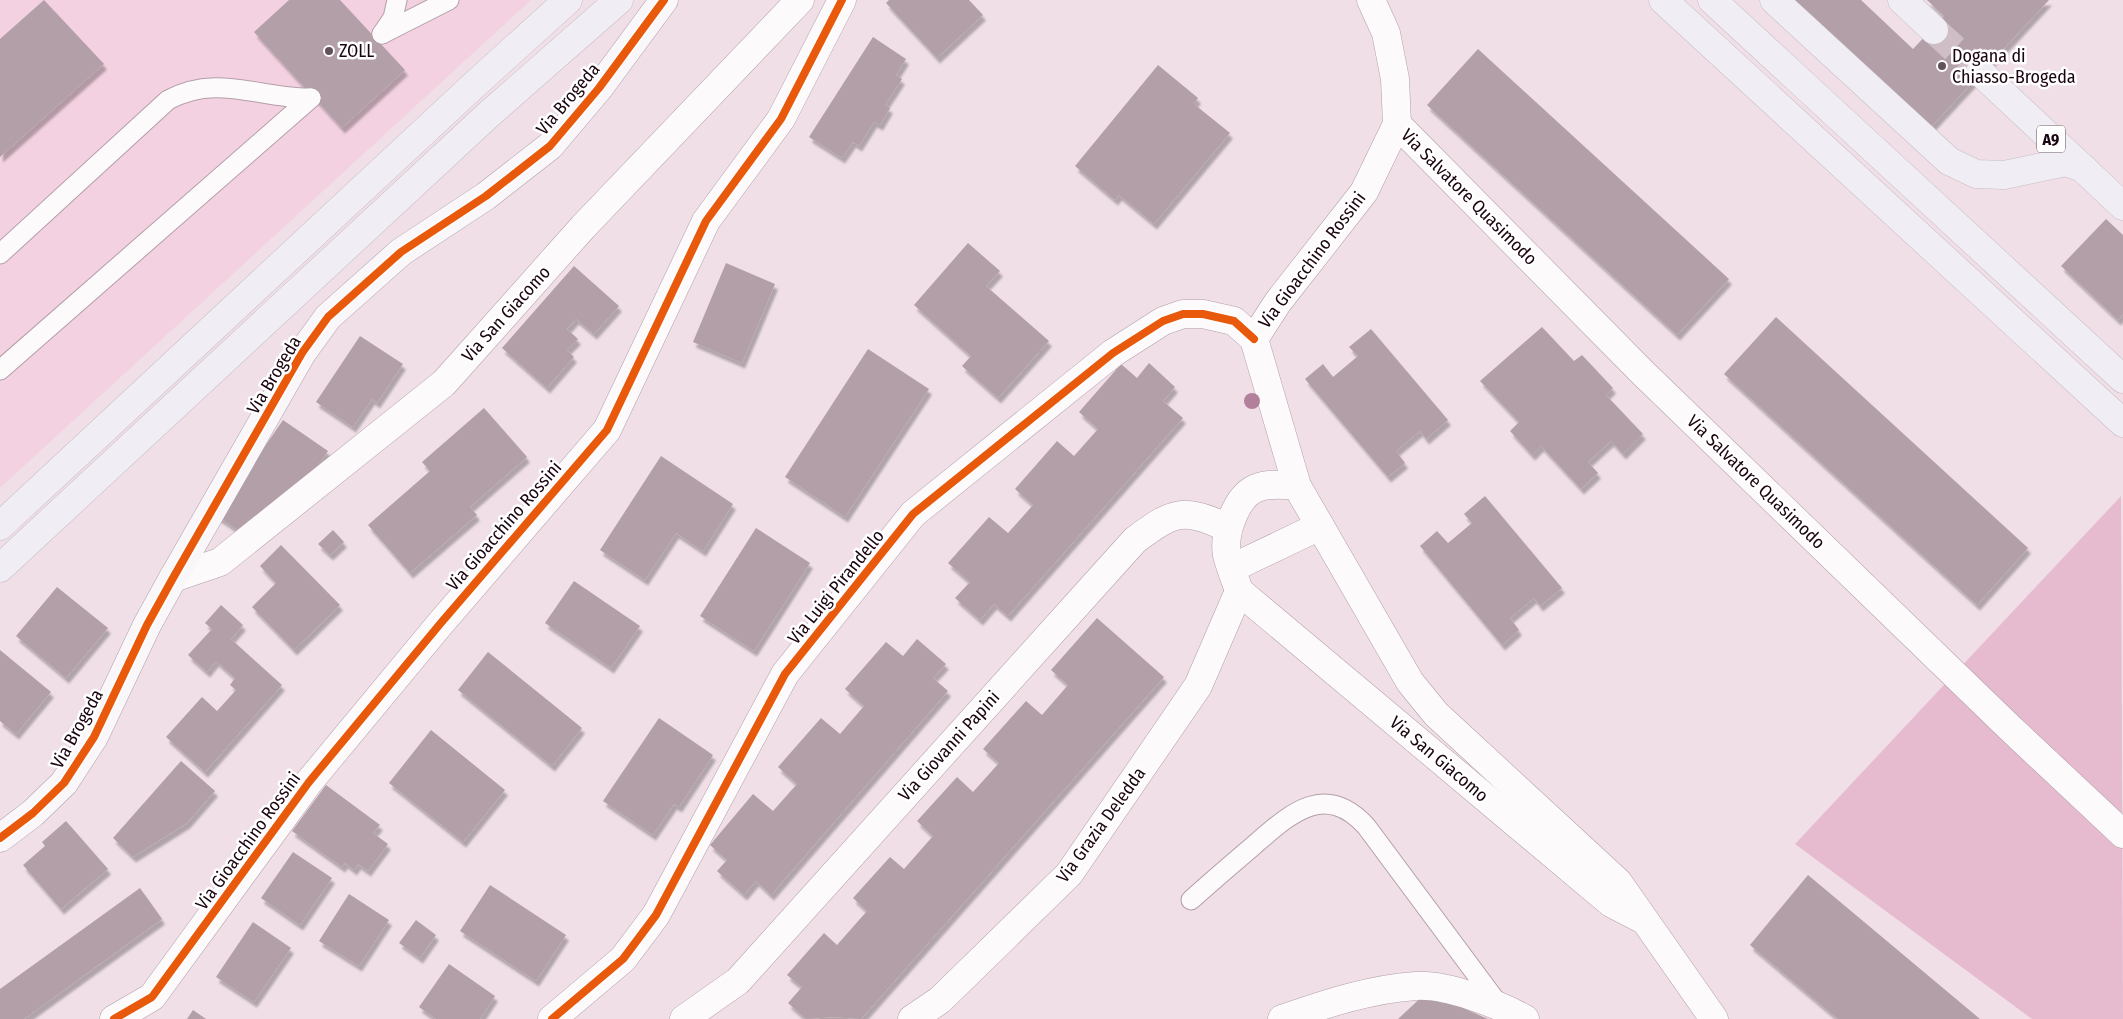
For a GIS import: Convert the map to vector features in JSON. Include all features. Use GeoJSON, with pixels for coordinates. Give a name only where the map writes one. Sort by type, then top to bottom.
{"type":"FeatureCollection","features":[{"type":"Feature","properties":{"kind":"highway"},"geometry":{"type":"LineString","coordinates":[[0,526],[472,86],[568,0]]}},
{"type":"Feature","properties":{"kind":"highway"},"geometry":{"type":"LineString","coordinates":[[0,568],[488,115],[619,0]]}},
{"type":"Feature","properties":{"kind":"highway"},"geometry":{"type":"LineString","coordinates":[[1663,0],[2123,423]]}},
{"type":"Feature","properties":{"kind":"highway"},"geometry":{"type":"LineString","coordinates":[[1712,0],[2123,379]]}},
{"type":"Feature","properties":{"kind":"highway"},"geometry":{"type":"LineString","coordinates":[[1774,0],[1949,162],[1976,174],[2004,175],[2066,162],[2083,168]]}},
{"type":"Feature","properties":{"kind":"highway","name":"A9"},"geometry":{"type":"LineString","coordinates":[[1980,72],[2123,206]]}},
{"type":"Feature","properties":{"kind":"street","name":"Via Brogeda"},"geometry":{"type":"LineString","coordinates":[[0,838],[32,813],[64,782],[94,737],[147,625],[173,578],[302,353],[328,318],[402,252],[486,196],[550,146],[599,88],[664,0]]}},
{"type":"Feature","properties":{"kind":"street","name":"Via San Giacomo"},"geometry":{"type":"LineString","coordinates":[[173,578],[220,562],[444,383],[583,227],[800,0]]}},
{"type":"Feature","properties":{"kind":"street","name":"Via Gioacchino Rossini"},"geometry":{"type":"LineString","coordinates":[[114,1019],[149,1008],[309,782],[440,624],[606,430],[706,221],[781,118],[842,0]]}},
{"type":"Feature","properties":{"kind":"street"},"geometry":{"type":"LineString","coordinates":[[1371,0],[1386,33],[1395,79],[1397,124]]}},
{"type":"Feature","properties":{"kind":"street","name":"Via Gioacchino Rossini"},"geometry":{"type":"LineString","coordinates":[[1320,526],[1297,486],[1254,339],[1278,302],[1364,192],[1397,124]]}},
{"type":"Feature","properties":{"kind":"street","name":"Via Salvatore Quasimodo"},"geometry":{"type":"LineString","coordinates":[[1397,124],[1643,373],[2010,728],[2123,834]]}},
{"type":"Feature","properties":{"kind":"street","name":"Via Luigi Pirandello"},"geometry":{"type":"LineString","coordinates":[[552,1019],[623,959],[656,915],[785,674],[913,514],[1113,353],[1163,321],[1184,314],[1204,314],[1234,321],[1254,339]]}},
{"type":"Feature","properties":{"kind":"street"},"geometry":{"type":"LineString","coordinates":[[1297,486],[1274,483],[1254,489],[1241,498],[1228,528],[1226,553],[1235,580],[1320,526]]}},
{"type":"Feature","properties":{"kind":"street","name":"Via Giovanni Papini"},"geometry":{"type":"LineString","coordinates":[[684,1019],[738,981],[1135,540],[1156,524],[1171,517],[1190,514],[1228,528]]}},
{"type":"Feature","properties":{"kind":"street","name":"Via San Giacomo"},"geometry":{"type":"LineString","coordinates":[[1320,526],[1410,682],[1436,714],[1618,882],[1714,1019]]}},
{"type":"Feature","properties":{"kind":"street","name":"Via San Giacomo"},"geometry":{"type":"LineString","coordinates":[[1235,580],[1611,903],[1645,920]]}},
{"type":"Feature","properties":{"kind":"street","name":"Via Grazia Deledda"},"geometry":{"type":"LineString","coordinates":[[912,1019],[940,1000],[1069,874],[1198,686],[1235,580]]}},
{"type":"Feature","properties":{"kind":"street"},"geometry":{"type":"LineString","coordinates":[[1282,1019],[1355,996],[1417,986],[1450,991],[1499,1005],[1525,1019]]}},
{"type":"Feature","properties":{"kind":"lane"},"geometry":{"type":"LineString","coordinates":[[397,0],[393,18],[382,34],[449,0]]}},
{"type":"Feature","properties":{"kind":"lane"},"geometry":{"type":"LineString","coordinates":[[0,254],[168,100],[186,90],[227,88],[281,97],[311,98],[0,370]]}},
{"type":"Feature","properties":{"kind":"lane"},"geometry":{"type":"LineString","coordinates":[[1191,900],[1291,813],[1312,806],[1334,805],[1351,812],[1366,826],[1499,1005]]}},
{"type":"Feature","properties":{"kind":"shaded area"},"geometry":{"type":"Polygon","coordinates":[[[0,0],[531,0],[0,488],[0,0]]]}},
{"type":"Feature","properties":{"kind":"shaded area"},"geometry":{"type":"Polygon","coordinates":[[[2121,496],[2123,1019],[2032,1019],[1795,844],[2121,496]]]}},
{"type":"Feature","properties":{"kind":"building"},"geometry":{"type":"Polygon","coordinates":[[[44,0],[104,64],[0,157],[0,39],[44,0]]]}},
{"type":"Feature","properties":{"kind":"building","name":"ZOLL"},"geometry":{"type":"Polygon","coordinates":[[[289,0],[340,0],[405,70],[342,128],[254,32],[289,0]]]}},
{"type":"Feature","properties":{"kind":"building"},"geometry":{"type":"Polygon","coordinates":[[[889,0],[969,0],[983,15],[937,58],[886,3],[889,0]]]}},
{"type":"Feature","properties":{"kind":"building","name":"Dogana di Chiasso-Brogeda"},"geometry":{"type":"Polygon","coordinates":[[[1792,0],[1861,0],[1913,49],[1944,16],[1927,0],[2049,0],[1929,129],[1792,0]]]}},
{"type":"Feature","properties":{"kind":"building"},"geometry":{"type":"Polygon","coordinates":[[[873,37],[906,59],[896,75],[902,79],[885,105],[890,108],[880,125],[874,122],[859,146],[853,142],[842,158],[809,137],[873,37]]]}},
{"type":"Feature","properties":{"kind":"building"},"geometry":{"type":"Polygon","coordinates":[[[1478,49],[1729,279],[1677,335],[1427,105],[1478,49]]]}},
{"type":"Feature","properties":{"kind":"building"},"geometry":{"type":"Polygon","coordinates":[[[1158,65],[1198,98],[1194,104],[1230,133],[1154,224],[1119,195],[1115,200],[1075,166],[1158,65]]]}},
{"type":"Feature","properties":{"kind":"building"},"geometry":{"type":"Polygon","coordinates":[[[2106,219],[2123,235],[2123,314],[2118,320],[2061,266],[2106,219]]]}},
{"type":"Feature","properties":{"kind":"building"},"geometry":{"type":"Polygon","coordinates":[[[968,243],[1000,271],[986,286],[1049,341],[998,398],[962,366],[971,356],[914,305],[968,243]]]}},
{"type":"Feature","properties":{"kind":"building"},"geometry":{"type":"Polygon","coordinates":[[[726,263],[775,284],[742,363],[693,342],[726,263]]]}},
{"type":"Feature","properties":{"kind":"building"},"geometry":{"type":"Polygon","coordinates":[[[574,266],[619,306],[594,334],[576,319],[567,329],[578,339],[567,350],[574,357],[547,388],[502,348],[574,266]]]}},
{"type":"Feature","properties":{"kind":"building"},"geometry":{"type":"Polygon","coordinates":[[[1776,317],[2028,548],[1977,605],[1724,374],[1776,317]]]}},
{"type":"Feature","properties":{"kind":"building"},"geometry":{"type":"Polygon","coordinates":[[[1542,327],[1574,361],[1582,355],[1613,388],[1606,395],[1643,434],[1623,454],[1611,441],[1588,462],[1598,473],[1581,489],[1541,446],[1532,455],[1510,431],[1519,422],[1480,381],[1542,327]]]}},
{"type":"Feature","properties":{"kind":"building"},"geometry":{"type":"Polygon","coordinates":[[[1371,329],[1448,420],[1426,439],[1420,431],[1396,451],[1405,463],[1388,477],[1305,379],[1323,364],[1333,377],[1358,356],[1349,347],[1371,329]]]}},
{"type":"Feature","properties":{"kind":"building"},"geometry":{"type":"Polygon","coordinates":[[[360,336],[403,364],[377,403],[372,399],[353,427],[316,402],[360,336]]]}},
{"type":"Feature","properties":{"kind":"building"},"geometry":{"type":"Polygon","coordinates":[[[868,349],[929,389],[845,517],[785,477],[868,349]]]}},
{"type":"Feature","properties":{"kind":"building"},"geometry":{"type":"Polygon","coordinates":[[[1149,363],[1175,387],[1163,401],[1183,418],[1008,616],[994,604],[980,620],[955,598],[970,582],[948,563],[989,517],[1008,533],[1033,505],[1015,489],[1057,441],[1074,456],[1098,429],[1079,412],[1121,364],[1137,378],[1149,363]]]}},
{"type":"Feature","properties":{"kind":"building"},"geometry":{"type":"Polygon","coordinates":[[[484,408],[527,457],[470,507],[477,515],[410,573],[368,525],[430,471],[422,462],[484,408]]]}},
{"type":"Feature","properties":{"kind":"building"},"geometry":{"type":"Polygon","coordinates":[[[283,420],[328,451],[303,487],[242,533],[217,516],[283,420]]]}},
{"type":"Feature","properties":{"kind":"building"},"geometry":{"type":"Polygon","coordinates":[[[661,456],[733,504],[703,551],[676,533],[645,580],[600,550],[661,456]]]}},
{"type":"Feature","properties":{"kind":"building"},"geometry":{"type":"Polygon","coordinates":[[[1485,496],[1562,588],[1540,606],[1534,598],[1510,618],[1519,630],[1502,645],[1420,546],[1437,531],[1448,543],[1472,523],[1464,514],[1485,496]]]}},
{"type":"Feature","properties":{"kind":"building"},"geometry":{"type":"Polygon","coordinates":[[[756,528],[810,563],[754,651],[700,616],[756,528]]]}},
{"type":"Feature","properties":{"kind":"building"},"geometry":{"type":"Polygon","coordinates":[[[333,530],[344,542],[330,555],[318,544],[333,530]]]}},
{"type":"Feature","properties":{"kind":"building"},"geometry":{"type":"Polygon","coordinates":[[[281,545],[340,605],[294,650],[252,607],[276,583],[260,566],[281,545]]]}},
{"type":"Feature","properties":{"kind":"building"},"geometry":{"type":"Polygon","coordinates":[[[574,581],[640,626],[611,668],[545,623],[574,581]]]}},
{"type":"Feature","properties":{"kind":"building"},"geometry":{"type":"Polygon","coordinates":[[[57,587],[108,628],[66,678],[16,636],[57,587]]]}},
{"type":"Feature","properties":{"kind":"building"},"geometry":{"type":"Polygon","coordinates":[[[221,605],[243,625],[231,639],[282,685],[205,772],[166,737],[202,697],[217,711],[236,690],[230,685],[235,678],[216,661],[207,672],[188,655],[212,629],[205,623],[221,605]]]}},
{"type":"Feature","properties":{"kind":"building"},"geometry":{"type":"Polygon","coordinates":[[[1097,618],[1164,677],[861,1019],[834,1017],[806,1019],[788,1003],[802,987],[787,975],[824,933],[837,945],[867,911],[853,898],[890,857],[904,869],[933,836],[917,821],[957,777],[973,792],[999,763],[983,749],[1026,701],[1042,715],[1068,685],[1051,670],[1097,618]]]}},
{"type":"Feature","properties":{"kind":"building"},"geometry":{"type":"Polygon","coordinates":[[[917,639],[946,664],[933,678],[948,691],[771,895],[756,881],[744,895],[717,871],[727,860],[710,845],[753,794],[773,811],[797,784],[778,767],[821,718],[840,734],[864,706],[845,689],[886,642],[903,656],[917,639]]]}},
{"type":"Feature","properties":{"kind":"building"},"geometry":{"type":"Polygon","coordinates":[[[0,650],[51,692],[16,734],[0,721],[0,650]]]}},
{"type":"Feature","properties":{"kind":"building"},"geometry":{"type":"Polygon","coordinates":[[[488,652],[582,728],[552,766],[458,690],[488,652]]]}},
{"type":"Feature","properties":{"kind":"building"},"geometry":{"type":"Polygon","coordinates":[[[659,718],[713,755],[679,807],[674,804],[653,835],[603,801],[659,718]]]}},
{"type":"Feature","properties":{"kind":"building"},"geometry":{"type":"Polygon","coordinates":[[[431,730],[505,790],[463,842],[389,783],[431,730]]]}},
{"type":"Feature","properties":{"kind":"building"},"geometry":{"type":"Polygon","coordinates":[[[181,761],[215,791],[187,823],[133,857],[113,838],[181,761]]]}},
{"type":"Feature","properties":{"kind":"building"},"geometry":{"type":"Polygon","coordinates":[[[326,785],[380,825],[373,833],[388,844],[368,871],[358,864],[354,870],[345,863],[342,867],[292,831],[326,785]]]}},
{"type":"Feature","properties":{"kind":"building"},"geometry":{"type":"Polygon","coordinates":[[[66,821],[108,869],[61,909],[23,865],[45,846],[42,842],[66,821]]]}},
{"type":"Feature","properties":{"kind":"building"},"geometry":{"type":"Polygon","coordinates":[[[293,852],[332,878],[300,925],[261,898],[293,852]]]}},
{"type":"Feature","properties":{"kind":"building"},"geometry":{"type":"Polygon","coordinates":[[[1808,875],[1980,1019],[1838,1019],[1750,945],[1808,875]]]}},
{"type":"Feature","properties":{"kind":"building"},"geometry":{"type":"Polygon","coordinates":[[[490,885],[566,935],[536,981],[460,931],[490,885]]]}},
{"type":"Feature","properties":{"kind":"building"},"geometry":{"type":"Polygon","coordinates":[[[140,888],[162,919],[24,1019],[0,1019],[0,989],[140,888]]]}},
{"type":"Feature","properties":{"kind":"building"},"geometry":{"type":"Polygon","coordinates":[[[349,894],[389,920],[359,966],[319,941],[349,894]]]}},
{"type":"Feature","properties":{"kind":"building"},"geometry":{"type":"Polygon","coordinates":[[[416,920],[436,935],[420,958],[399,943],[416,920]]]}},
{"type":"Feature","properties":{"kind":"building"},"geometry":{"type":"Polygon","coordinates":[[[253,922],[291,948],[254,1002],[216,977],[253,922]]]}},
{"type":"Feature","properties":{"kind":"building"},"geometry":{"type":"Polygon","coordinates":[[[449,964],[495,996],[480,1019],[436,1019],[419,1007],[449,964]]]}},
{"type":"Feature","properties":{"kind":"building"},"geometry":{"type":"Polygon","coordinates":[[[1427,992],[1488,1019],[1398,1019],[1427,992]]]}},
{"type":"Feature","properties":{"kind":"building"},"geometry":{"type":"Polygon","coordinates":[[[193,1010],[206,1019],[187,1019],[193,1010]]]}},
{"type":"Feature","properties":{"kind":"tunnel"},"geometry":{"type":"LineString","coordinates":[[1934,30],[1980,72]]}},
{"type":"Feature","properties":{"kind":"cycle path"},"geometry":{"type":"LineString","coordinates":[[0,838],[33,813],[64,783],[94,737],[147,625],[173,578],[302,353],[328,317],[401,252],[486,196],[550,146],[599,88],[664,0]]}},
{"type":"Feature","properties":{"kind":"cycle path"},"geometry":{"type":"LineString","coordinates":[[114,1019],[152,997],[309,782],[440,624],[607,430],[706,221],[781,119],[842,0]]}},
{"type":"Feature","properties":{"kind":"cycle path"},"geometry":{"type":"LineString","coordinates":[[552,1019],[623,959],[656,915],[785,674],[913,514],[1113,353],[1163,321],[1183,314],[1203,314],[1234,321],[1254,339]]}},
{"type":"Feature","properties":{"kind":"place","name":"ZOLL"},"geometry":{"type":"Point","coordinates":[329,51]}},
{"type":"Feature","properties":{"kind":"place","name":"Dogana di Chiasso-Brogeda"},"geometry":{"type":"Point","coordinates":[1942,66]}}]}
